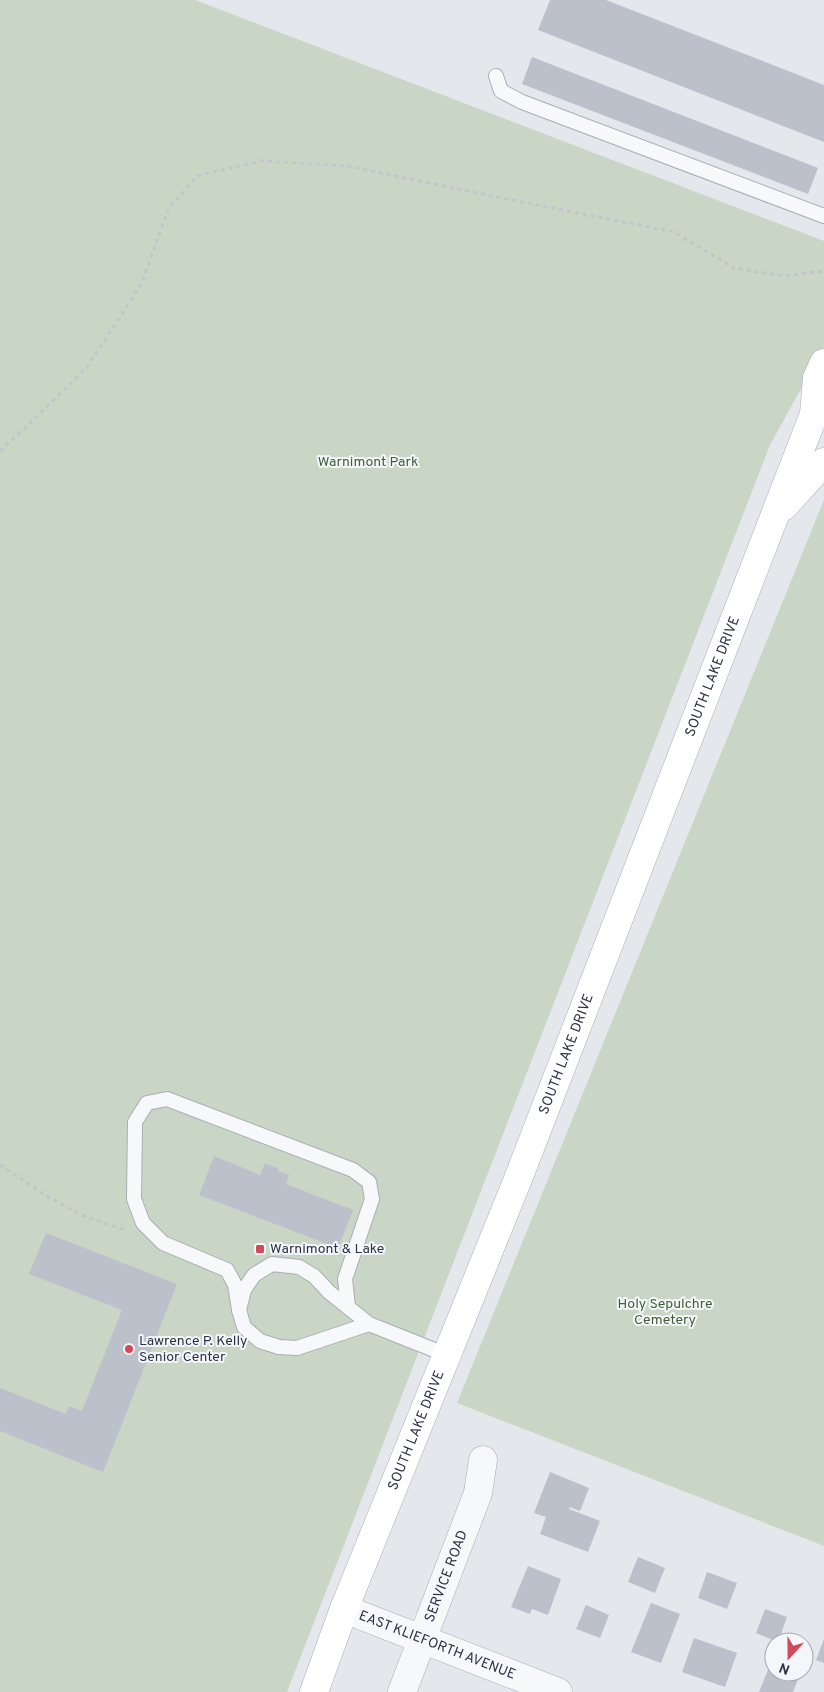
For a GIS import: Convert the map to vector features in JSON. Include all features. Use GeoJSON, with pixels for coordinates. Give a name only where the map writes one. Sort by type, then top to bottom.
{"type":"FeatureCollection","features":[{"type":"Feature","properties":{"kind":"main road","name":"SOUTH LAKE DRIVE"},"geometry":{"type":"LineString","coordinates":[[314,1692],[344,1608],[521,1170],[772,520],[819,409],[817,378],[824,363]]}},
{"type":"Feature","properties":{"kind":"main road"},"geometry":{"type":"LineString","coordinates":[[772,520],[824,462]]}},
{"type":"Feature","properties":{"kind":"street","name":"SERVICE ROAD"},"geometry":{"type":"LineString","coordinates":[[402,1692],[478,1493],[482,1460]]}},
{"type":"Feature","properties":{"kind":"street","name":"EAST KLIEFORTH AVENUE"},"geometry":{"type":"LineString","coordinates":[[344,1608],[558,1692]]}},
{"type":"Feature","properties":{"kind":"lane"},"geometry":{"type":"LineString","coordinates":[[496,76],[501,91],[522,102],[824,216]]}},
{"type":"Feature","properties":{"kind":"lane"},"geometry":{"type":"LineString","coordinates":[[348,1307],[345,1279],[372,1199],[369,1182],[353,1170],[167,1099],[147,1103],[135,1122],[134,1200],[143,1223],[163,1243],[226,1270],[235,1284],[244,1327],[260,1341],[279,1347],[297,1348],[369,1324]]}},
{"type":"Feature","properties":{"kind":"lane"},"geometry":{"type":"LineString","coordinates":[[239,1310],[244,1290],[254,1275],[272,1264],[299,1267],[314,1276],[329,1292],[369,1324],[447,1355]]}},
{"type":"Feature","properties":{"kind":"path"},"geometry":{"type":"LineString","coordinates":[[0,451],[87,367],[141,284],[168,210],[197,176],[261,161],[348,166],[674,232],[734,268],[784,276],[824,271]]}},
{"type":"Feature","properties":{"kind":"path"},"geometry":{"type":"LineString","coordinates":[[0,1165],[42,1193],[81,1215],[163,1243]]}},
{"type":"Feature","properties":{"kind":"green space","name":"Warnimont Park"},"geometry":{"type":"Polygon","coordinates":[[[0,0],[195,0],[824,241],[824,347],[770,445],[287,1692],[0,1692],[0,0]]]}},
{"type":"Feature","properties":{"kind":"green space","name":"Holy Sepulchre Cemetery"},"geometry":{"type":"Polygon","coordinates":[[[824,500],[824,1546],[457,1403],[824,500]]]}},
{"type":"Feature","properties":{"kind":"building"},"geometry":{"type":"Polygon","coordinates":[[[550,0],[606,0],[824,85],[824,142],[538,30],[550,0]]]}},
{"type":"Feature","properties":{"kind":"building"},"geometry":{"type":"Polygon","coordinates":[[[532,57],[818,168],[808,194],[522,84],[532,57]]]}},
{"type":"Feature","properties":{"kind":"building"},"geometry":{"type":"Polygon","coordinates":[[[214,1156],[260,1175],[265,1163],[289,1175],[286,1184],[353,1210],[338,1248],[199,1195],[214,1156]]]}},
{"type":"Feature","properties":{"kind":"building","name":"Lawrence P. Kelly Senior Center"},"geometry":{"type":"Polygon","coordinates":[[[46,1233],[177,1284],[103,1472],[0,1431],[0,1388],[66,1414],[69,1406],[82,1411],[122,1310],[29,1274],[46,1233]]]}},
{"type":"Feature","properties":{"kind":"building"},"geometry":{"type":"Polygon","coordinates":[[[550,1472],[589,1488],[580,1511],[570,1507],[569,1509],[600,1521],[588,1552],[540,1534],[546,1517],[534,1513],[550,1472]]]}},
{"type":"Feature","properties":{"kind":"building"},"geometry":{"type":"Polygon","coordinates":[[[638,1557],[665,1568],[655,1593],[628,1582],[638,1557]]]}},
{"type":"Feature","properties":{"kind":"building"},"geometry":{"type":"Polygon","coordinates":[[[528,1566],[561,1579],[548,1615],[532,1609],[530,1614],[511,1607],[528,1566]]]}},
{"type":"Feature","properties":{"kind":"building"},"geometry":{"type":"Polygon","coordinates":[[[707,1572],[737,1583],[727,1609],[698,1598],[707,1572]]]}},
{"type":"Feature","properties":{"kind":"building"},"geometry":{"type":"Polygon","coordinates":[[[651,1603],[680,1614],[661,1663],[631,1652],[651,1603]]]}},
{"type":"Feature","properties":{"kind":"building"},"geometry":{"type":"Polygon","coordinates":[[[586,1605],[609,1615],[600,1638],[576,1629],[586,1605]]]}},
{"type":"Feature","properties":{"kind":"building"},"geometry":{"type":"Polygon","coordinates":[[[765,1609],[787,1617],[782,1632],[764,1632],[764,1636],[756,1633],[765,1609]]]}},
{"type":"Feature","properties":{"kind":"building"},"geometry":{"type":"Polygon","coordinates":[[[694,1638],[737,1653],[725,1687],[682,1672],[694,1638]]]}},
{"type":"Feature","properties":{"kind":"building"},"geometry":{"type":"Polygon","coordinates":[[[824,1639],[824,1663],[816,1660],[824,1639]]]}},
{"type":"Feature","properties":{"kind":"building"},"geometry":{"type":"Polygon","coordinates":[[[764,1680],[764,1682],[797,1682],[793,1692],[759,1692],[764,1680]]]}},
{"type":"Feature","properties":{"kind":"place","name":"Warnimont & Lake"},"geometry":{"type":"Point","coordinates":[260,1249]}},
{"type":"Feature","properties":{"kind":"place","name":"Lawrence P. Kelly Senior Center"},"geometry":{"type":"Point","coordinates":[129,1349]}}]}
